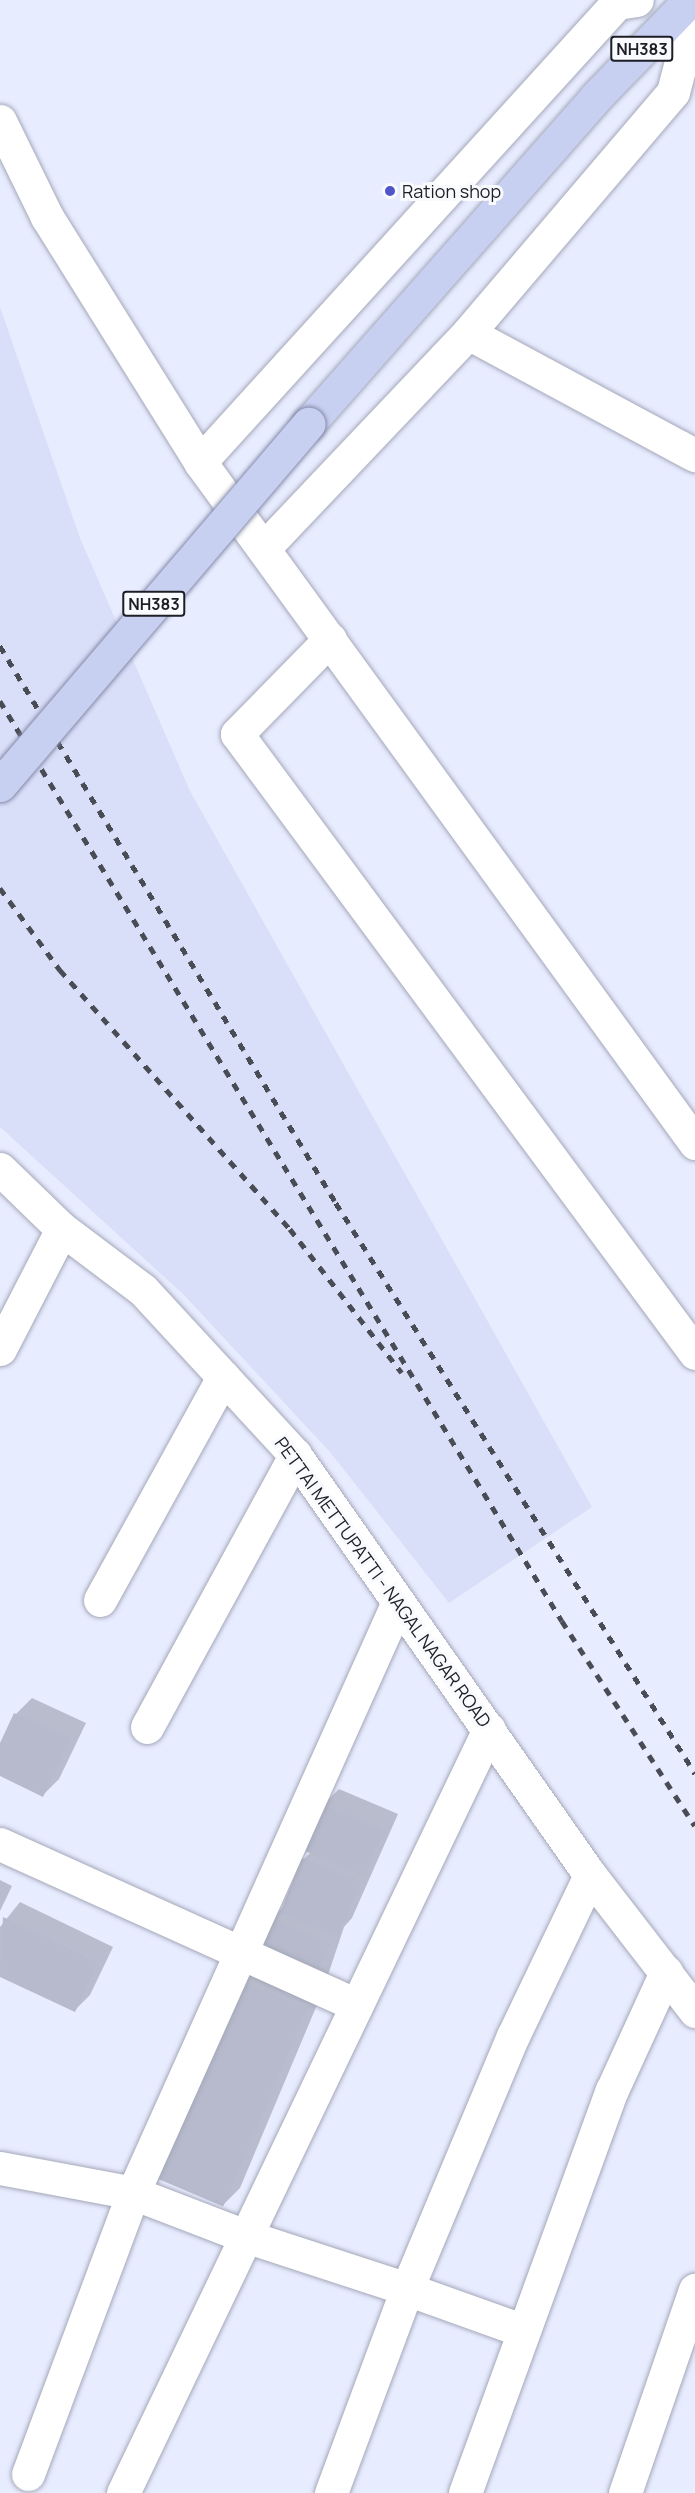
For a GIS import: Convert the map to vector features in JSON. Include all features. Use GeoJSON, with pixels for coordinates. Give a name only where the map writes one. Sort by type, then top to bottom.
{"type":"FeatureCollection","features":[{"type":"Feature","properties":{"kind":"highway","name":"NH383"},"geometry":{"type":"LineString","coordinates":[[0,785],[308,424],[595,98],[690,0]]}},
{"type":"Feature","properties":{"kind":"street"},"geometry":{"type":"LineString","coordinates":[[200,462],[617,3],[637,0]]}},
{"type":"Feature","properties":{"kind":"street"},"geometry":{"type":"LineString","coordinates":[[264,548],[468,333],[673,92],[695,8]]}},
{"type":"Feature","properties":{"kind":"street"},"geometry":{"type":"LineString","coordinates":[[0,121],[47,217],[200,462],[695,1143]]}},
{"type":"Feature","properties":{"kind":"street"},"geometry":{"type":"LineString","coordinates":[[468,333],[695,455]]}},
{"type":"Feature","properties":{"kind":"street"},"geometry":{"type":"LineString","coordinates":[[330,639],[237,734],[695,1353]]}},
{"type":"Feature","properties":{"kind":"street","name":"PETTAI METTUPATTI - NAGAL NAGAR ROAD"},"geometry":{"type":"LineString","coordinates":[[0,1169],[62,1229],[143,1290],[295,1455],[591,1875],[695,2011]]}},
{"type":"Feature","properties":{"kind":"street"},"geometry":{"type":"LineString","coordinates":[[0,1349],[62,1229]]}},
{"type":"Feature","properties":{"kind":"street"},"geometry":{"type":"LineString","coordinates":[[100,1600],[223,1377]]}},
{"type":"Feature","properties":{"kind":"street"},"geometry":{"type":"LineString","coordinates":[[147,1726],[295,1455]]}},
{"type":"Feature","properties":{"kind":"street"},"geometry":{"type":"LineString","coordinates":[[28,2474],[133,2193],[398,1602]]}},
{"type":"Feature","properties":{"kind":"street"},"geometry":{"type":"LineString","coordinates":[[123,2493],[489,1729]]}},
{"type":"Feature","properties":{"kind":"street"},"geometry":{"type":"LineString","coordinates":[[0,1844],[356,2005]]}},
{"type":"Feature","properties":{"kind":"street"},"geometry":{"type":"LineString","coordinates":[[331,2493],[407,2289],[513,2036],[591,1875]]}},
{"type":"Feature","properties":{"kind":"street"},"geometry":{"type":"LineString","coordinates":[[465,2493],[612,2090],[666,1972]]}},
{"type":"Feature","properties":{"kind":"street"},"geometry":{"type":"LineString","coordinates":[[0,2168],[133,2193],[245,2236],[407,2289],[524,2331]]}},
{"type":"Feature","properties":{"kind":"street"},"geometry":{"type":"LineString","coordinates":[[625,2493],[695,2290]]}},
{"type":"Feature","properties":{"kind":"shaded area"},"geometry":{"type":"Polygon","coordinates":[[[0,307],[80,538],[190,791],[592,1507],[449,1603],[330,1452],[184,1295],[0,1127],[0,307]]]}},
{"type":"Feature","properties":{"kind":"building"},"geometry":{"type":"Polygon","coordinates":[[[14,1713],[71,1739],[43,1797],[0,1776],[0,1743],[14,1713]]]}},
{"type":"Feature","properties":{"kind":"building"},"geometry":{"type":"Polygon","coordinates":[[[322,1805],[383,1830],[365,1875],[304,1850],[322,1805]]]}},
{"type":"Feature","properties":{"kind":"building"},"geometry":{"type":"Polygon","coordinates":[[[302,1858],[360,1882],[338,1936],[280,1913],[302,1858]]]}},
{"type":"Feature","properties":{"kind":"building"},"geometry":{"type":"Polygon","coordinates":[[[3,1917],[98,1963],[75,2012],[0,1977],[3,1917]]]}},
{"type":"Feature","properties":{"kind":"building"},"geometry":{"type":"Polygon","coordinates":[[[270,1918],[330,1943],[306,2000],[246,1974],[270,1918]]]}},
{"type":"Feature","properties":{"kind":"building"},"geometry":{"type":"Polygon","coordinates":[[[240,1980],[307,2009],[223,2206],[156,2178],[240,1980]]]}},
{"type":"Feature","properties":{"kind":"railway"},"geometry":{"type":"LineString","coordinates":[[0,646],[336,1203],[695,1773]]}},
{"type":"Feature","properties":{"kind":"railway"},"geometry":{"type":"LineString","coordinates":[[0,701],[562,1621],[695,1826]]}},
{"type":"Feature","properties":{"kind":"railway"},"geometry":{"type":"LineString","coordinates":[[0,888],[60,970],[290,1229],[402,1373]]}},
{"type":"Feature","properties":{"kind":"place","name":"Ration shop"},"geometry":{"type":"Point","coordinates":[390,191]}}]}
